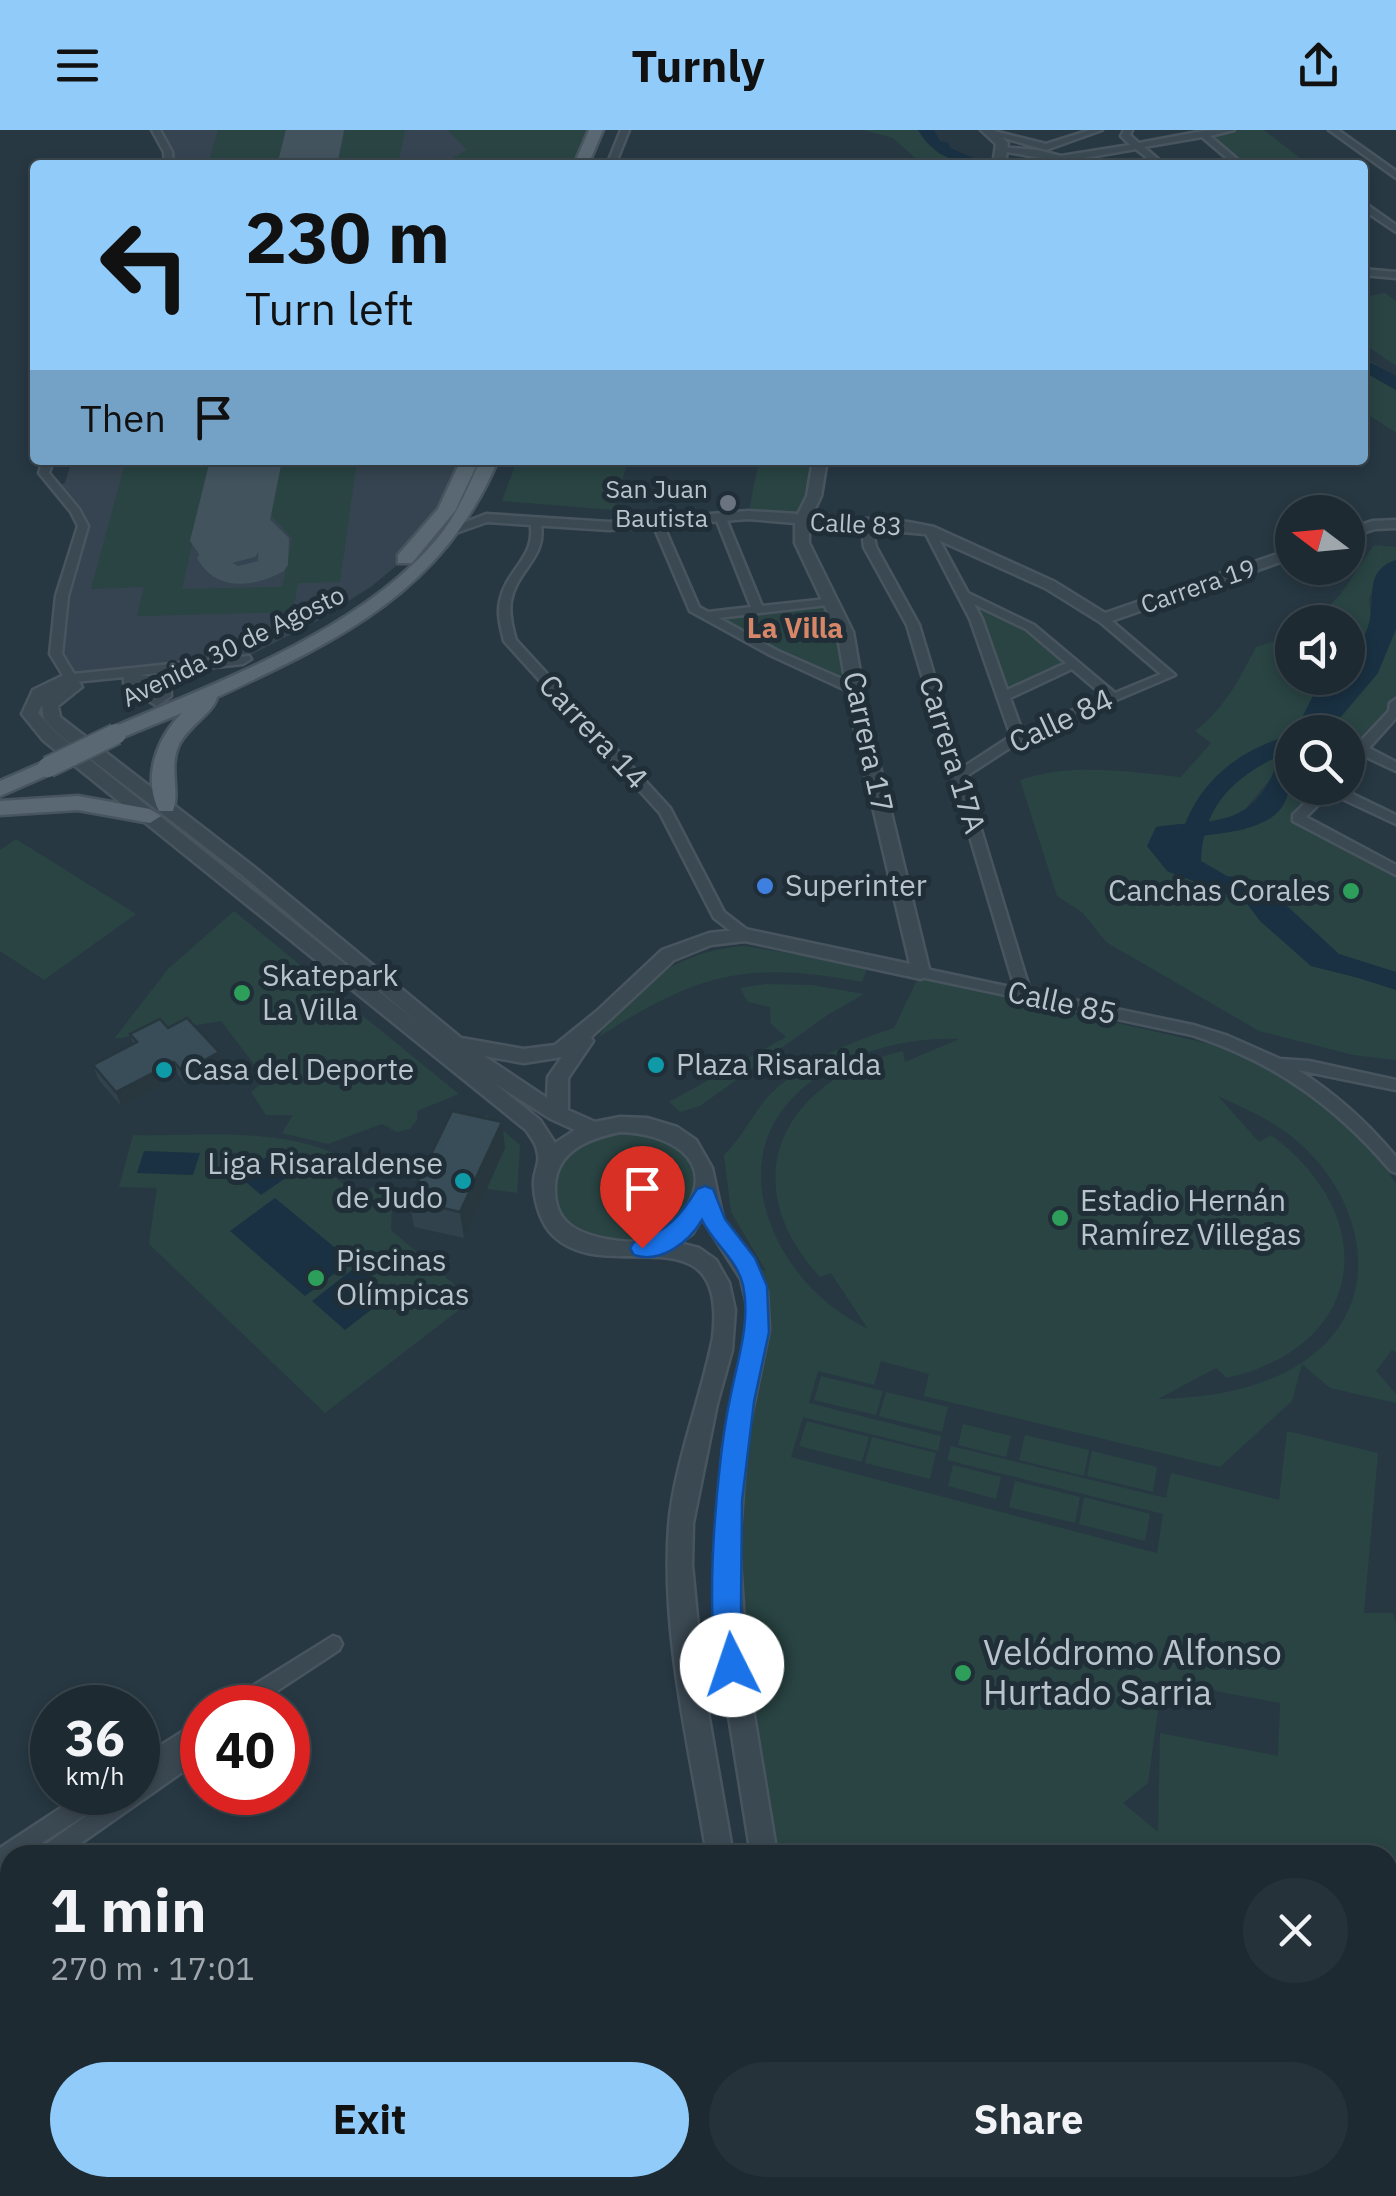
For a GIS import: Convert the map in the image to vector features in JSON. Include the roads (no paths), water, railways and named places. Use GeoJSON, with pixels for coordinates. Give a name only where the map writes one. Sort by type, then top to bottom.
{"type":"FeatureCollection","features":[{"type":"Feature","properties":{"kind":"main road"},"geometry":{"type":"LineString","coordinates":[[583,160],[596,130]]}},
{"type":"Feature","properties":{"kind":"main road"},"geometry":{"type":"LineString","coordinates":[[601,160],[613,130]]}},
{"type":"Feature","properties":{"kind":"main road","name":"Avenida 30 de Agosto"},"geometry":{"type":"LineString","coordinates":[[0,789],[43,762],[250,663],[352,601],[408,556],[446,511],[468,465]]}},
{"type":"Feature","properties":{"kind":"main road","name":"Avenida 30 de Agosto"},"geometry":{"type":"LineString","coordinates":[[110,730],[157,701],[334,630],[391,593],[426,562],[453,530],[487,465]]}},
{"type":"Feature","properties":{"kind":"main road"},"geometry":{"type":"LineString","coordinates":[[0,808],[78,803],[158,810],[167,746],[196,710],[250,663]]}},
{"type":"Feature","properties":{"kind":"main road","name":"Avenida 30 de Agosto"},"geometry":{"type":"LineString","coordinates":[[0,774],[43,762]]}},
{"type":"Feature","properties":{"kind":"street"},"geometry":{"type":"LineString","coordinates":[[156,130],[169,160]]}},
{"type":"Feature","properties":{"kind":"street"},"geometry":{"type":"LineString","coordinates":[[613,160],[624,130]]}},
{"type":"Feature","properties":{"kind":"street"},"geometry":{"type":"LineString","coordinates":[[1056,144],[1068,130]]}},
{"type":"Feature","properties":{"kind":"street"},"geometry":{"type":"LineString","coordinates":[[1000,157],[1028,145],[1056,144],[1098,130]]}},
{"type":"Feature","properties":{"kind":"street"},"geometry":{"type":"LineString","coordinates":[[1128,130],[1125,136],[1154,160]]}},
{"type":"Feature","properties":{"kind":"street"},"geometry":{"type":"LineString","coordinates":[[1000,157],[1037,152],[1061,160],[1230,130]]}},
{"type":"Feature","properties":{"kind":"street"},"geometry":{"type":"LineString","coordinates":[[1333,130],[1391,167],[1396,175]]}},
{"type":"Feature","properties":{"kind":"street"},"geometry":{"type":"LineString","coordinates":[[998,132],[1028,145]]}},
{"type":"Feature","properties":{"kind":"street"},"geometry":{"type":"LineString","coordinates":[[998,132],[1002,143],[1000,157]]}},
{"type":"Feature","properties":{"kind":"street"},"geometry":{"type":"LineString","coordinates":[[1203,134],[1234,160]]}},
{"type":"Feature","properties":{"kind":"street"},"geometry":{"type":"LineString","coordinates":[[1374,170],[1391,167]]}},
{"type":"Feature","properties":{"kind":"street"},"geometry":{"type":"LineString","coordinates":[[1368,208],[1396,229]]}},
{"type":"Feature","properties":{"kind":"street"},"geometry":{"type":"LineString","coordinates":[[1368,264],[1382,274]]}},
{"type":"Feature","properties":{"kind":"street"},"geometry":{"type":"LineString","coordinates":[[1368,273],[1396,275]]}},
{"type":"Feature","properties":{"kind":"street"},"geometry":{"type":"LineString","coordinates":[[46,465],[44,473],[48,480],[77,511],[83,526],[62,596],[56,654],[73,682]]}},
{"type":"Feature","properties":{"kind":"street"},"geometry":{"type":"LineString","coordinates":[[802,521],[814,496],[819,465]]}},
{"type":"Feature","properties":{"kind":"street"},"geometry":{"type":"LineString","coordinates":[[475,494],[479,508],[502,518]]}},
{"type":"Feature","properties":{"kind":"street"},"geometry":{"type":"LineString","coordinates":[[720,516],[758,610]]}},
{"type":"Feature","properties":{"kind":"street","name":"Calle 83"},"geometry":{"type":"LineString","coordinates":[[453,530],[470,521],[502,518],[608,526],[720,516],[866,522],[929,530],[1050,585],[1103,619],[1169,674]]}},
{"type":"Feature","properties":{"kind":"street","name":"Carrera 14"},"geometry":{"type":"LineString","coordinates":[[535,520],[541,536],[512,580],[504,600],[504,625],[510,641],[665,811],[719,915],[745,935]]}},
{"type":"Feature","properties":{"kind":"street","name":"Carrera 17"},"geometry":{"type":"LineString","coordinates":[[802,521],[802,544],[827,602],[845,632],[854,689],[920,973]]}},
{"type":"Feature","properties":{"kind":"street"},"geometry":{"type":"LineString","coordinates":[[657,522],[694,609],[774,653],[854,689]]}},
{"type":"Feature","properties":{"kind":"street","name":"Carrera 17A"},"geometry":{"type":"LineString","coordinates":[[866,522],[870,547],[913,625],[1024,994]]}},
{"type":"Feature","properties":{"kind":"street"},"geometry":{"type":"LineString","coordinates":[[1365,528],[1396,524]]}},
{"type":"Feature","properties":{"kind":"street"},"geometry":{"type":"LineString","coordinates":[[929,530],[976,619],[1018,738]]}},
{"type":"Feature","properties":{"kind":"street","name":"Carrera 19"},"geometry":{"type":"LineString","coordinates":[[1103,619],[1275,559]]}},
{"type":"Feature","properties":{"kind":"street"},"geometry":{"type":"LineString","coordinates":[[964,595],[1030,627],[1112,697]]}},
{"type":"Feature","properties":{"kind":"street"},"geometry":{"type":"LineString","coordinates":[[706,616],[827,602]]}},
{"type":"Feature","properties":{"kind":"street"},"geometry":{"type":"LineString","coordinates":[[250,663],[73,682],[39,693],[30,714],[35,724],[158,810],[459,1044],[556,1113],[592,1130]]}},
{"type":"Feature","properties":{"kind":"street"},"geometry":{"type":"LineString","coordinates":[[1002,698],[1074,664]]}},
{"type":"Feature","properties":{"kind":"street","name":"Calle 84"},"geometry":{"type":"LineString","coordinates":[[958,776],[1018,738],[1169,674]]}},
{"type":"Feature","properties":{"kind":"street"},"geometry":{"type":"LineString","coordinates":[[73,682],[156,681],[164,690],[157,701]]}},
{"type":"Feature","properties":{"kind":"street"},"geometry":{"type":"LineString","coordinates":[[1365,743],[1395,712],[1396,703]]}},
{"type":"Feature","properties":{"kind":"street"},"geometry":{"type":"LineString","coordinates":[[1365,751],[1396,767]]}},
{"type":"Feature","properties":{"kind":"street"},"geometry":{"type":"LineString","coordinates":[[1311,805],[1298,818],[1396,871]]}},
{"type":"Feature","properties":{"kind":"street"},"geometry":{"type":"LineString","coordinates":[[1365,805],[1396,820]]}},
{"type":"Feature","properties":{"kind":"street"},"geometry":{"type":"LineString","coordinates":[[158,810],[533,1125],[547,1147],[550,1165]]}},
{"type":"Feature","properties":{"kind":"street"},"geometry":{"type":"LineString","coordinates":[[459,1044],[524,1056],[562,1050],[668,955],[709,939],[745,935]]}},
{"type":"Feature","properties":{"kind":"street","name":"Calle 85"},"geometry":{"type":"LineString","coordinates":[[745,935],[1193,1030],[1278,1064],[1309,1066],[1396,1085]]}},
{"type":"Feature","properties":{"kind":"street"},"geometry":{"type":"LineString","coordinates":[[556,1113],[558,1077],[604,1016]]}},
{"type":"Feature","properties":{"kind":"street"},"geometry":{"type":"LineString","coordinates":[[1278,1064],[1337,1105],[1396,1167]]}},
{"type":"Feature","properties":{"kind":"street"},"geometry":{"type":"LineString","coordinates":[[718,1845],[688,1653],[680,1553],[682,1523],[725,1318],[722,1297],[710,1267],[699,1258],[658,1246],[611,1250],[568,1232],[556,1221],[545,1200],[544,1185],[550,1165],[567,1144],[608,1124],[637,1124],[676,1135],[699,1158],[714,1222],[747,1265],[759,1308],[756,1344],[734,1451],[727,1554],[732,1665],[762,1845]]}},
{"type":"Feature","properties":{"kind":"street"},"geometry":{"type":"LineString","coordinates":[[658,1246],[684,1228],[705,1195]]}},
{"type":"Feature","properties":{"kind":"street"},"geometry":{"type":"LineString","coordinates":[[270,1685],[333,1644]]}},
{"type":"Feature","properties":{"kind":"street"},"geometry":{"type":"LineString","coordinates":[[57,1845],[84,1816]]}},
{"type":"Feature","properties":{"kind":"street"},"geometry":{"type":"LineString","coordinates":[[27,1845],[84,1816]]}},
{"type":"Feature","properties":{"kind":"waterway"},"geometry":{"type":"LineString","coordinates":[[926,130],[934,145],[969,160]]}},
{"type":"Feature","properties":{"kind":"waterway"},"geometry":{"type":"LineString","coordinates":[[1368,367],[1396,384]]}},
{"type":"Feature","properties":{"kind":"waterway"},"geometry":{"type":"LineString","coordinates":[[1327,715],[1367,673],[1387,627],[1383,616],[1386,593],[1396,585]]}},
{"type":"Feature","properties":{"kind":"waterway"},"geometry":{"type":"LineString","coordinates":[[1275,749],[1247,761],[1230,774],[1207,802],[1190,837],[1189,865],[1221,883],[1251,887],[1330,960],[1396,981]]}},
{"type":"Feature","properties":{"kind":"place","name":"San Juan Bautista"},"geometry":{"type":"Point","coordinates":[728,503]}},
{"type":"Feature","properties":{"kind":"place","name":"Superinter"},"geometry":{"type":"Point","coordinates":[765,886]}},
{"type":"Feature","properties":{"kind":"place","name":"Canchas Corales"},"geometry":{"type":"Point","coordinates":[1351,891]}},
{"type":"Feature","properties":{"kind":"place","name":"Skatepark La Villa"},"geometry":{"type":"Point","coordinates":[242,993]}},
{"type":"Feature","properties":{"kind":"place","name":"Plaza Risaralda"},"geometry":{"type":"Point","coordinates":[656,1065]}},
{"type":"Feature","properties":{"kind":"place","name":"Casa del Deporte"},"geometry":{"type":"Point","coordinates":[164,1070]}},
{"type":"Feature","properties":{"kind":"place","name":"Liga Risaraldense de Judo"},"geometry":{"type":"Point","coordinates":[463,1181]}},
{"type":"Feature","properties":{"kind":"place","name":"Estadio Hernán Ramírez Villegas"},"geometry":{"type":"Point","coordinates":[1060,1218]}},
{"type":"Feature","properties":{"kind":"place","name":"Piscinas Olímpicas"},"geometry":{"type":"Point","coordinates":[316,1278]}},
{"type":"Feature","properties":{"kind":"place","name":"Velódromo Alfonso Hurtado Sarria"},"geometry":{"type":"Point","coordinates":[963,1673]}},
{"type":"Feature","properties":{"kind":"district","name":"La Villa"},"geometry":{"type":"Point","coordinates":[795,628]}}]}
